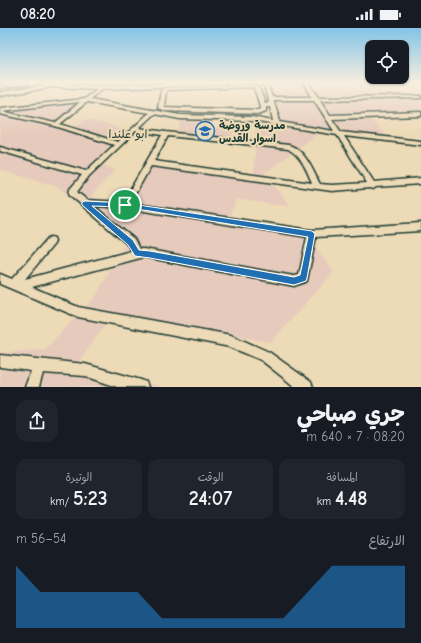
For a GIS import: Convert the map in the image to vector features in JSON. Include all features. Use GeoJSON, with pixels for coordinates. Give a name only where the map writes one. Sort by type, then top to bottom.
{"type":"FeatureCollection","features":[{"type":"Feature","properties":{"kind":"street"},"geometry":{"type":"LineString","coordinates":[[56,125],[86,100]]}},
{"type":"Feature","properties":{"kind":"street"},"geometry":{"type":"LineString","coordinates":[[0,111],[86,100],[152,113],[194,118],[244,118],[339,133],[421,143]]}},
{"type":"Feature","properties":{"kind":"street"},"geometry":{"type":"LineString","coordinates":[[162,100],[161,108],[165,109],[258,112],[264,110],[260,100]]}},
{"type":"Feature","properties":{"kind":"street"},"geometry":{"type":"LineString","coordinates":[[262,105],[271,102],[305,100]]}},
{"type":"Feature","properties":{"kind":"street"},"geometry":{"type":"LineString","coordinates":[[318,100],[373,186]]}},
{"type":"Feature","properties":{"kind":"street"},"geometry":{"type":"LineString","coordinates":[[271,102],[276,117],[276,123]]}},
{"type":"Feature","properties":{"kind":"street"},"geometry":{"type":"LineString","coordinates":[[0,111],[56,125],[118,144]]}},
{"type":"Feature","properties":{"kind":"street"},"geometry":{"type":"LineString","coordinates":[[137,254],[131,242],[85,204],[73,193],[73,191],[87,174],[152,113]]}},
{"type":"Feature","properties":{"kind":"street"},"geometry":{"type":"LineString","coordinates":[[329,117],[421,114]]}},
{"type":"Feature","properties":{"kind":"street"},"geometry":{"type":"LineString","coordinates":[[136,129],[166,134],[289,147],[297,151],[305,162],[317,186]]}},
{"type":"Feature","properties":{"kind":"street"},"geometry":{"type":"LineString","coordinates":[[125,205],[166,134]]}},
{"type":"Feature","properties":{"kind":"street"},"geometry":{"type":"LineString","coordinates":[[0,149],[87,174]]}},
{"type":"Feature","properties":{"kind":"street"},"geometry":{"type":"LineString","coordinates":[[149,163],[317,186],[343,188],[421,182]]}},
{"type":"Feature","properties":{"kind":"street"},"geometry":{"type":"LineString","coordinates":[[85,204],[125,205],[312,234],[421,227]]}},
{"type":"Feature","properties":{"kind":"street"},"geometry":{"type":"LineString","coordinates":[[17,285],[137,254],[150,254],[294,281],[303,278],[312,234]]}},
{"type":"Feature","properties":{"kind":"street"},"geometry":{"type":"LineString","coordinates":[[17,285],[51,241]]}},
{"type":"Feature","properties":{"kind":"street"},"geometry":{"type":"LineString","coordinates":[[0,279],[78,312],[231,341],[265,356],[305,386]]}},
{"type":"Feature","properties":{"kind":"street"},"geometry":{"type":"LineString","coordinates":[[0,361],[85,370],[118,382],[141,387]]}},
{"type":"Feature","properties":{"kind":"street"},"geometry":{"type":"LineString","coordinates":[[32,387],[39,366]]}},
{"type":"Feature","properties":{"kind":"shaded area"},"geometry":{"type":"Polygon","coordinates":[[[72,100],[84,100],[58,124],[72,128],[87,119],[133,132],[101,164],[115,170],[90,197],[125,205],[149,163],[254,176],[256,122],[278,124],[270,100],[421,100],[421,114],[368,117],[389,139],[320,132],[265,173],[291,207],[236,199],[229,219],[303,231],[334,272],[271,342],[112,316],[79,361],[161,387],[0,387],[0,353],[45,349],[96,296],[128,239],[100,220],[58,187],[0,170],[0,109],[72,100]]]}},
{"type":"Feature","properties":{"kind":"shaded area","name":"مدرسة وروضة اسوار القدس"},"geometry":{"type":"Polygon","coordinates":[[[182,120],[213,120],[213,128],[232,129],[233,139],[178,132],[182,120]]]}},
{"type":"Feature","properties":{"kind":"place","name":"مدرسة وروضة اسوار القدس"},"geometry":{"type":"Point","coordinates":[205,131]}},
{"type":"Feature","properties":{"kind":"district","name":"ابو علندا"},"geometry":{"type":"Point","coordinates":[128,134]}},
{"type":"Feature","properties":{"kind":"route"},"geometry":{"type":"LineString","coordinates":[[85,204],[125,205],[312,234],[303,278],[294,281],[223,269],[150,254],[137,254],[131,242],[85,204]]}}]}
